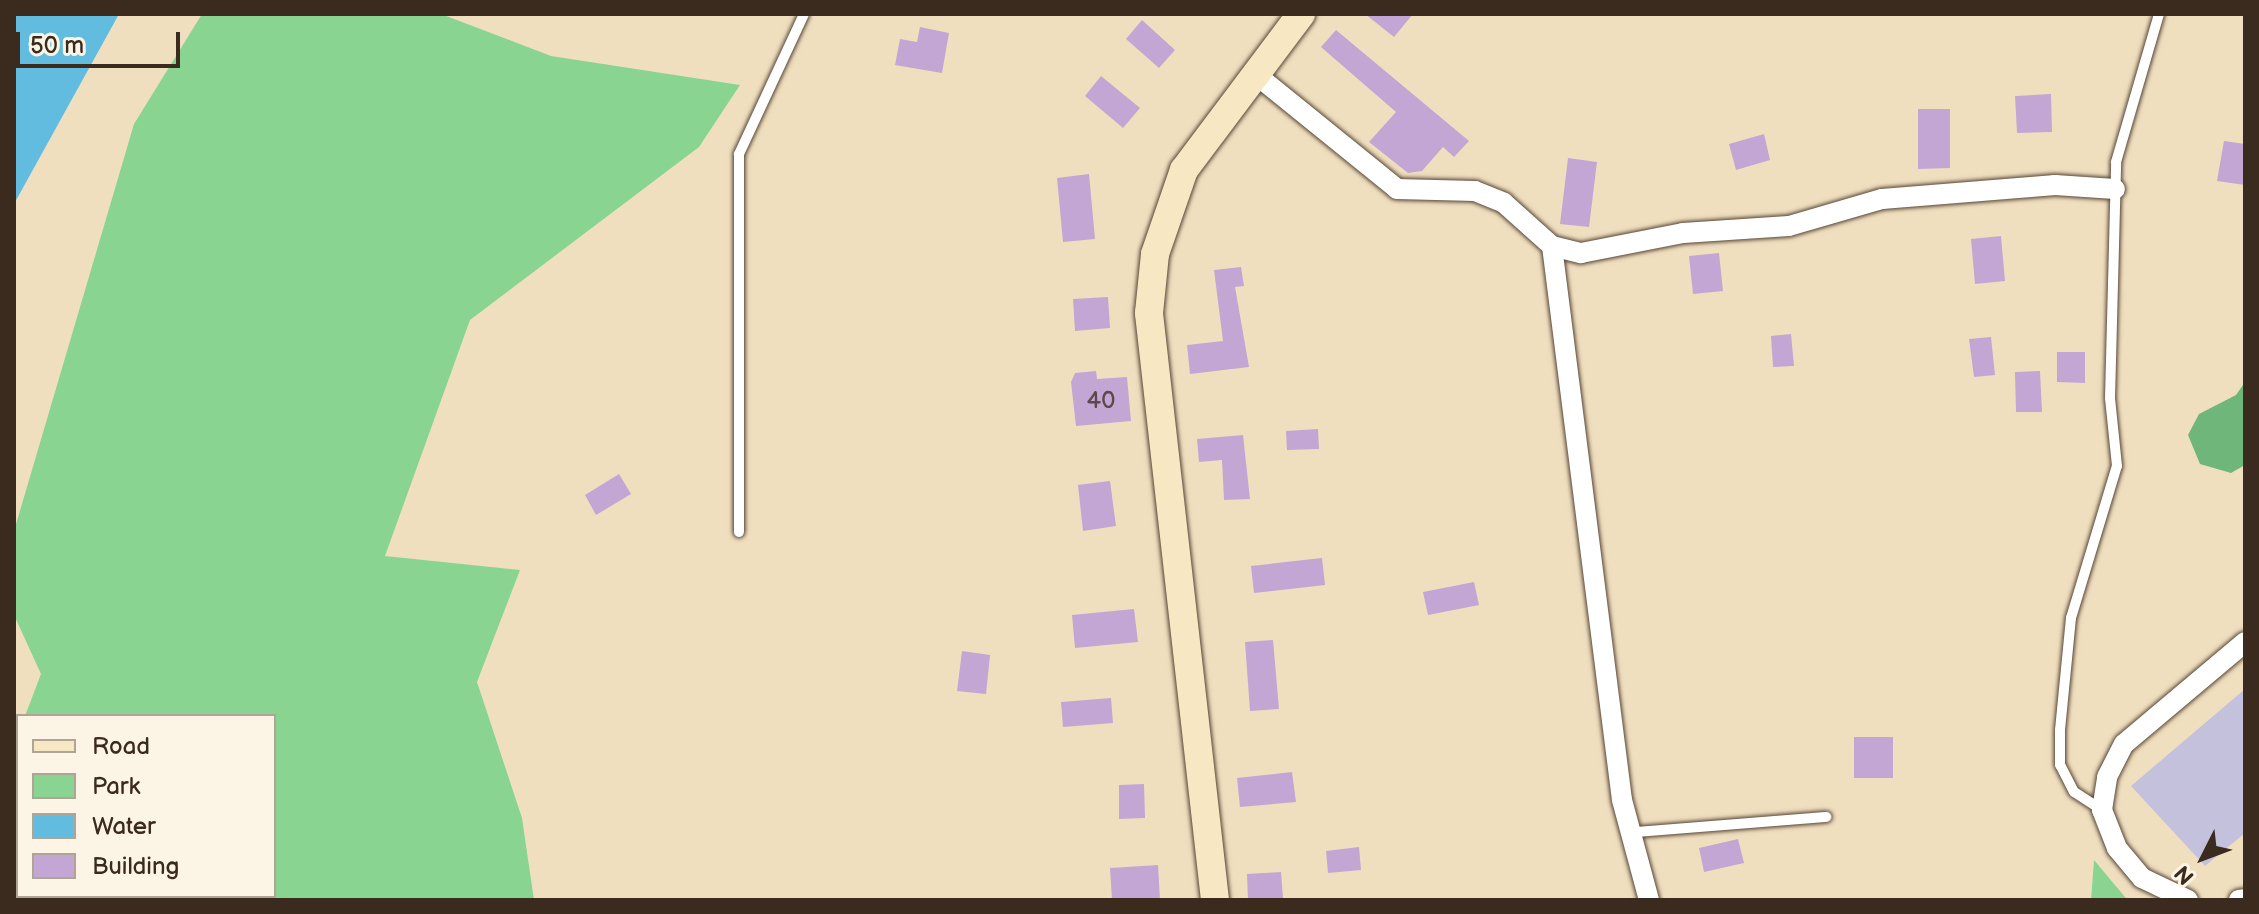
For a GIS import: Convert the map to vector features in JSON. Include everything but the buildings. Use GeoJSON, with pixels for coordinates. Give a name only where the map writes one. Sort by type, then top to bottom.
{"type":"FeatureCollection","features":[{"type":"Feature","properties":{"kind":"street"},"geometry":{"type":"LineString","coordinates":[[1215,900],[1149,313],[1155,254],[1184,170],[1301,14]]}},
{"type":"Feature","properties":{"kind":"street"},"geometry":{"type":"LineString","coordinates":[[1254,73],[1397,189],[1475,191],[1504,203],[1552,246],[1581,253],[1683,233],[1789,226],[1882,199],[2055,185],[2115,189]]}},
{"type":"Feature","properties":{"kind":"street"},"geometry":{"type":"LineString","coordinates":[[1552,246],[1622,800],[1635,832],[1649,900]]}},
{"type":"Feature","properties":{"kind":"street"},"geometry":{"type":"LineString","coordinates":[[2188,900],[2142,878],[2117,848],[2102,810],[2107,777],[2124,744],[2245,642]]}},
{"type":"Feature","properties":{"kind":"street"},"geometry":{"type":"LineString","coordinates":[[2239,900],[2245,899]]}},
{"type":"Feature","properties":{"kind":"lane"},"geometry":{"type":"LineString","coordinates":[[739,532],[739,154],[804,14]]}},
{"type":"Feature","properties":{"kind":"lane"},"geometry":{"type":"LineString","coordinates":[[2102,810],[2074,792],[2060,765],[2060,730],[2071,618],[2117,466],[2110,398],[2115,189],[2120,132],[2159,14]]}},
{"type":"Feature","properties":{"kind":"lane"},"geometry":{"type":"LineString","coordinates":[[1635,832],[1826,817]]}},
{"type":"Feature","properties":{"kind":"shaded area"},"geometry":{"type":"Polygon","coordinates":[[[2245,689],[2245,833],[2205,866],[2131,786],[2245,689]]]}},
{"type":"Feature","properties":{"kind":"green space"},"geometry":{"type":"Polygon","coordinates":[[[202,14],[441,14],[551,56],[740,85],[699,147],[470,320],[385,556],[520,570],[477,682],[522,818],[534,900],[276,898],[276,714],[26,714],[41,674],[14,615],[14,531],[134,124],[202,14]]]}},
{"type":"Feature","properties":{"kind":"green space"},"geometry":{"type":"Polygon","coordinates":[[[2245,382],[2245,465],[2231,473],[2200,464],[2188,435],[2199,414],[2236,395],[2245,382]]]}},
{"type":"Feature","properties":{"kind":"green space"},"geometry":{"type":"Polygon","coordinates":[[[16,738],[16,816],[14,743],[16,738]]]}},
{"type":"Feature","properties":{"kind":"green space"},"geometry":{"type":"Polygon","coordinates":[[[2094,860],[2125,897],[2130,900],[2091,900],[2094,860]]]}},
{"type":"Feature","properties":{"kind":"water"},"geometry":{"type":"Polygon","coordinates":[[[14,14],[119,14],[14,204],[14,14]]]}}]}
